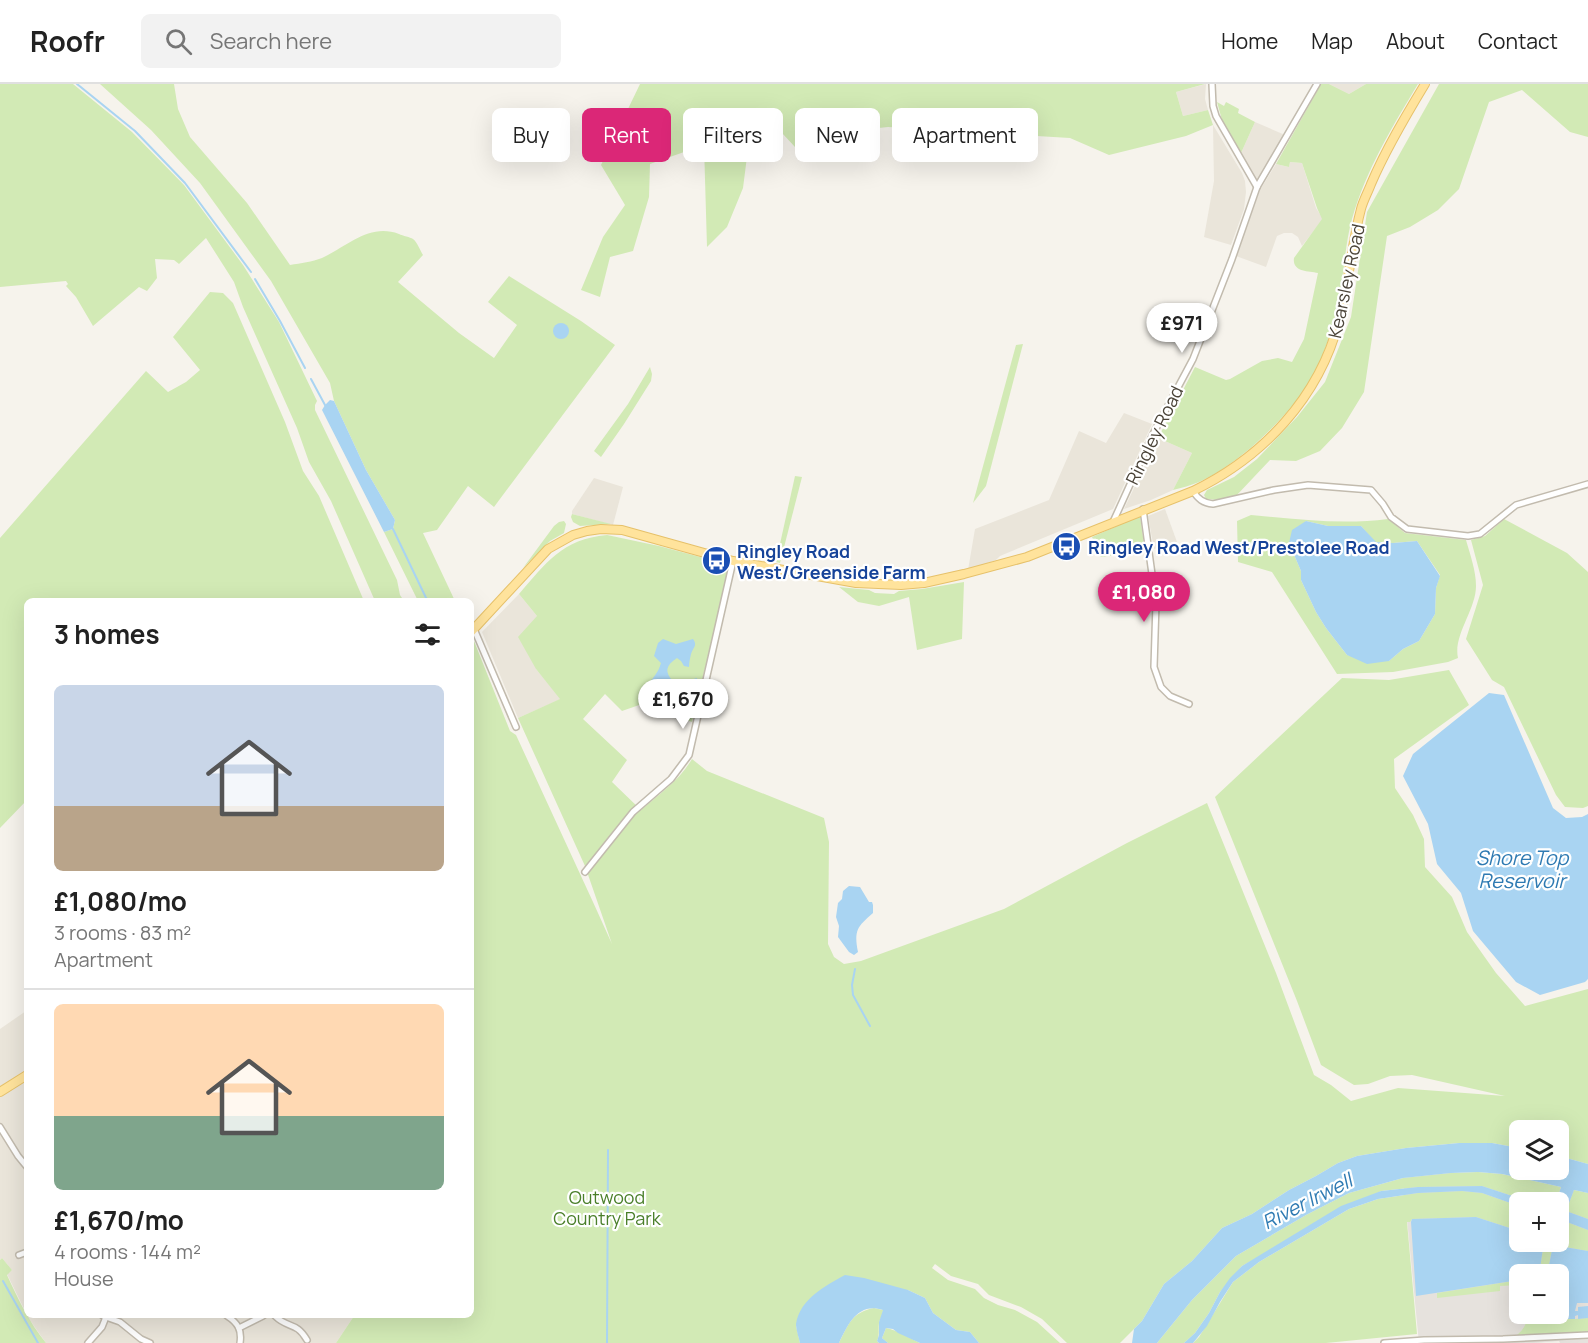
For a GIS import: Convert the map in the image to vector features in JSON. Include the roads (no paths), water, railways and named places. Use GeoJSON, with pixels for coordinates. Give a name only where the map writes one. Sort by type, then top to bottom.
{"type":"FeatureCollection","features":[{"type":"Feature","properties":{"kind":"main road","name":"Kearsley Road"},"geometry":{"type":"LineString","coordinates":[[474,629],[548,549],[573,535],[587,531],[622,530],[733,561],[856,583],[901,585],[924,583],[991,568],[1027,557],[1192,491],[1221,476],[1261,446],[1296,410],[1310,391],[1321,370],[1340,319],[1361,208],[1382,158],[1425,84]]}},
{"type":"Feature","properties":{"kind":"main road"},"geometry":{"type":"LineString","coordinates":[[0,1092],[24,1078]]}},
{"type":"Feature","properties":{"kind":"street"},"geometry":{"type":"LineString","coordinates":[[1212,84],[1211,92],[1216,116],[1257,187]]}},
{"type":"Feature","properties":{"kind":"street","name":"Ringley Road"},"geometry":{"type":"LineString","coordinates":[[1113,522],[1153,434],[1193,359],[1257,187],[1317,84]]}},
{"type":"Feature","properties":{"kind":"street"},"geometry":{"type":"LineString","coordinates":[[1192,491],[1198,499],[1213,504],[1308,485],[1371,490],[1391,517],[1407,529],[1468,536],[1480,534],[1516,505],[1588,484]]}},
{"type":"Feature","properties":{"kind":"street"},"geometry":{"type":"LineString","coordinates":[[1143,510],[1156,603],[1154,667],[1161,687],[1170,696],[1189,704]]}},
{"type":"Feature","properties":{"kind":"street"},"geometry":{"type":"LineString","coordinates":[[585,872],[633,812],[671,779],[689,755],[733,561]]}},
{"type":"Feature","properties":{"kind":"street"},"geometry":{"type":"LineString","coordinates":[[474,635],[516,727]]}},
{"type":"Feature","properties":{"kind":"street"},"geometry":{"type":"LineString","coordinates":[[0,1126],[24,1163]]}},
{"type":"Feature","properties":{"kind":"street"},"geometry":{"type":"LineString","coordinates":[[20,1158],[24,1156]]}},
{"type":"Feature","properties":{"kind":"street"},"geometry":{"type":"LineString","coordinates":[[19,1255],[24,1253]]}},
{"type":"Feature","properties":{"kind":"street"},"geometry":{"type":"LineString","coordinates":[[88,1343],[103,1325],[105,1318]]}},
{"type":"Feature","properties":{"kind":"street"},"geometry":{"type":"LineString","coordinates":[[110,1318],[120,1322],[141,1339],[150,1343]]}},
{"type":"Feature","properties":{"kind":"street"},"geometry":{"type":"LineString","coordinates":[[230,1318],[239,1328],[240,1343]]}},
{"type":"Feature","properties":{"kind":"street"},"geometry":{"type":"LineString","coordinates":[[239,1328],[258,1318]]}},
{"type":"Feature","properties":{"kind":"street"},"geometry":{"type":"LineString","coordinates":[[278,1318],[284,1323],[303,1329],[307,1340]]}},
{"type":"Feature","properties":{"kind":"street"},"geometry":{"type":"LineString","coordinates":[[1384,1343],[1588,1335]]}},
{"type":"Feature","properties":{"kind":"water"},"geometry":{"type":"Polygon","coordinates":[[[558,323],[564,323],[569,331],[567,337],[558,339],[553,334],[553,328],[558,323]]]}},
{"type":"Feature","properties":{"kind":"water"},"geometry":{"type":"Polygon","coordinates":[[[330,400],[334,401],[366,470],[395,520],[393,529],[384,532],[322,410],[330,400]]]}},
{"type":"Feature","properties":{"kind":"water"},"geometry":{"type":"Polygon","coordinates":[[[1306,521],[1328,526],[1361,526],[1376,542],[1417,541],[1440,576],[1436,588],[1435,614],[1419,641],[1403,649],[1389,661],[1367,664],[1347,655],[1316,612],[1301,580],[1301,571],[1289,543],[1292,530],[1306,521]]]}},
{"type":"Feature","properties":{"kind":"water"},"geometry":{"type":"Polygon","coordinates":[[[663,639],[676,644],[693,639],[694,641],[689,667],[684,666],[677,658],[670,663],[667,669],[673,681],[684,682],[697,678],[693,700],[673,702],[660,700],[650,693],[647,687],[660,667],[661,663],[654,656],[658,643],[663,639]]]}},
{"type":"Feature","properties":{"kind":"water","name":"Shore Top Reservoir"},"geometry":{"type":"Polygon","coordinates":[[[1489,693],[1504,695],[1553,808],[1566,818],[1582,817],[1588,814],[1588,979],[1585,982],[1540,995],[1516,982],[1473,931],[1461,893],[1437,864],[1428,824],[1403,776],[1413,754],[1489,693]]]}},
{"type":"Feature","properties":{"kind":"water"},"geometry":{"type":"Polygon","coordinates":[[[849,886],[860,887],[873,905],[873,913],[858,930],[856,939],[858,952],[854,955],[838,937],[839,926],[836,917],[843,891],[849,886]]]}},
{"type":"Feature","properties":{"kind":"water","name":"River Irwell"},"geometry":{"type":"Polygon","coordinates":[[[1459,1143],[1492,1143],[1509,1146],[1509,1176],[1478,1172],[1403,1178],[1349,1193],[1236,1256],[1192,1300],[1157,1343],[1132,1343],[1134,1329],[1142,1321],[1164,1284],[1192,1261],[1222,1228],[1252,1214],[1338,1163],[1357,1156],[1459,1143]]]}},
{"type":"Feature","properties":{"kind":"water"},"geometry":{"type":"Polygon","coordinates":[[[1569,1159],[1588,1164],[1588,1193],[1574,1190],[1569,1203],[1569,1192],[1559,1192],[1561,1187],[1529,1180],[1569,1180],[1569,1159]]]}},
{"type":"Feature","properties":{"kind":"water"},"geometry":{"type":"Polygon","coordinates":[[[1482,1186],[1509,1195],[1509,1202],[1482,1193],[1462,1191],[1418,1193],[1378,1199],[1349,1209],[1259,1262],[1233,1282],[1207,1326],[1193,1343],[1184,1343],[1195,1333],[1220,1292],[1242,1266],[1341,1206],[1381,1191],[1418,1187],[1482,1186]]]}},
{"type":"Feature","properties":{"kind":"water"},"geometry":{"type":"Polygon","coordinates":[[[1569,1212],[1588,1219],[1588,1230],[1569,1223],[1569,1212]]]}},
{"type":"Feature","properties":{"kind":"water"},"geometry":{"type":"Polygon","coordinates":[[[1476,1217],[1509,1228],[1509,1252],[1542,1252],[1541,1264],[1509,1264],[1509,1282],[1416,1296],[1412,1219],[1476,1217]]]}},
{"type":"Feature","properties":{"kind":"water"},"geometry":{"type":"Polygon","coordinates":[[[1569,1248],[1588,1251],[1588,1303],[1577,1303],[1575,1311],[1578,1311],[1578,1307],[1588,1306],[1588,1318],[1578,1319],[1578,1315],[1575,1319],[1569,1319],[1569,1264],[1549,1264],[1552,1252],[1569,1252],[1569,1248]]]}},
{"type":"Feature","properties":{"kind":"water"},"geometry":{"type":"Polygon","coordinates":[[[845,1275],[908,1290],[925,1298],[933,1313],[956,1330],[970,1332],[979,1343],[920,1343],[893,1329],[886,1328],[882,1338],[888,1343],[879,1343],[877,1341],[879,1322],[883,1310],[874,1308],[855,1316],[839,1343],[800,1343],[796,1324],[803,1307],[814,1294],[845,1275]]]}},
{"type":"Feature","properties":{"kind":"waterway"},"geometry":{"type":"LineString","coordinates":[[77,84],[135,131],[185,183],[251,272]]}},
{"type":"Feature","properties":{"kind":"waterway"},"geometry":{"type":"LineString","coordinates":[[255,279],[305,368]]}},
{"type":"Feature","properties":{"kind":"waterway"},"geometry":{"type":"LineString","coordinates":[[311,379],[325,405]]}},
{"type":"Feature","properties":{"kind":"waterway"},"geometry":{"type":"LineString","coordinates":[[393,529],[426,598]]}},
{"type":"Feature","properties":{"kind":"waterway"},"geometry":{"type":"LineString","coordinates":[[855,969],[853,995],[870,1026]]}},
{"type":"Feature","properties":{"kind":"waterway"},"geometry":{"type":"LineString","coordinates":[[607,1343],[608,1150]]}},
{"type":"Feature","properties":{"kind":"waterway"},"geometry":{"type":"LineString","coordinates":[[3,1281],[38,1343]]}},
{"type":"Feature","properties":{"kind":"place","name":"Ringley Road West/Prestolee Road"},"geometry":{"type":"Point","coordinates":[1067,547]}},
{"type":"Feature","properties":{"kind":"place","name":"Ringley Road West/Greenside Farm"},"geometry":{"type":"Point","coordinates":[716,561]}},
{"type":"Feature","properties":{"kind":"park label","name":"Outwood Country Park"},"geometry":{"type":"Point","coordinates":[607,1207]}}]}
